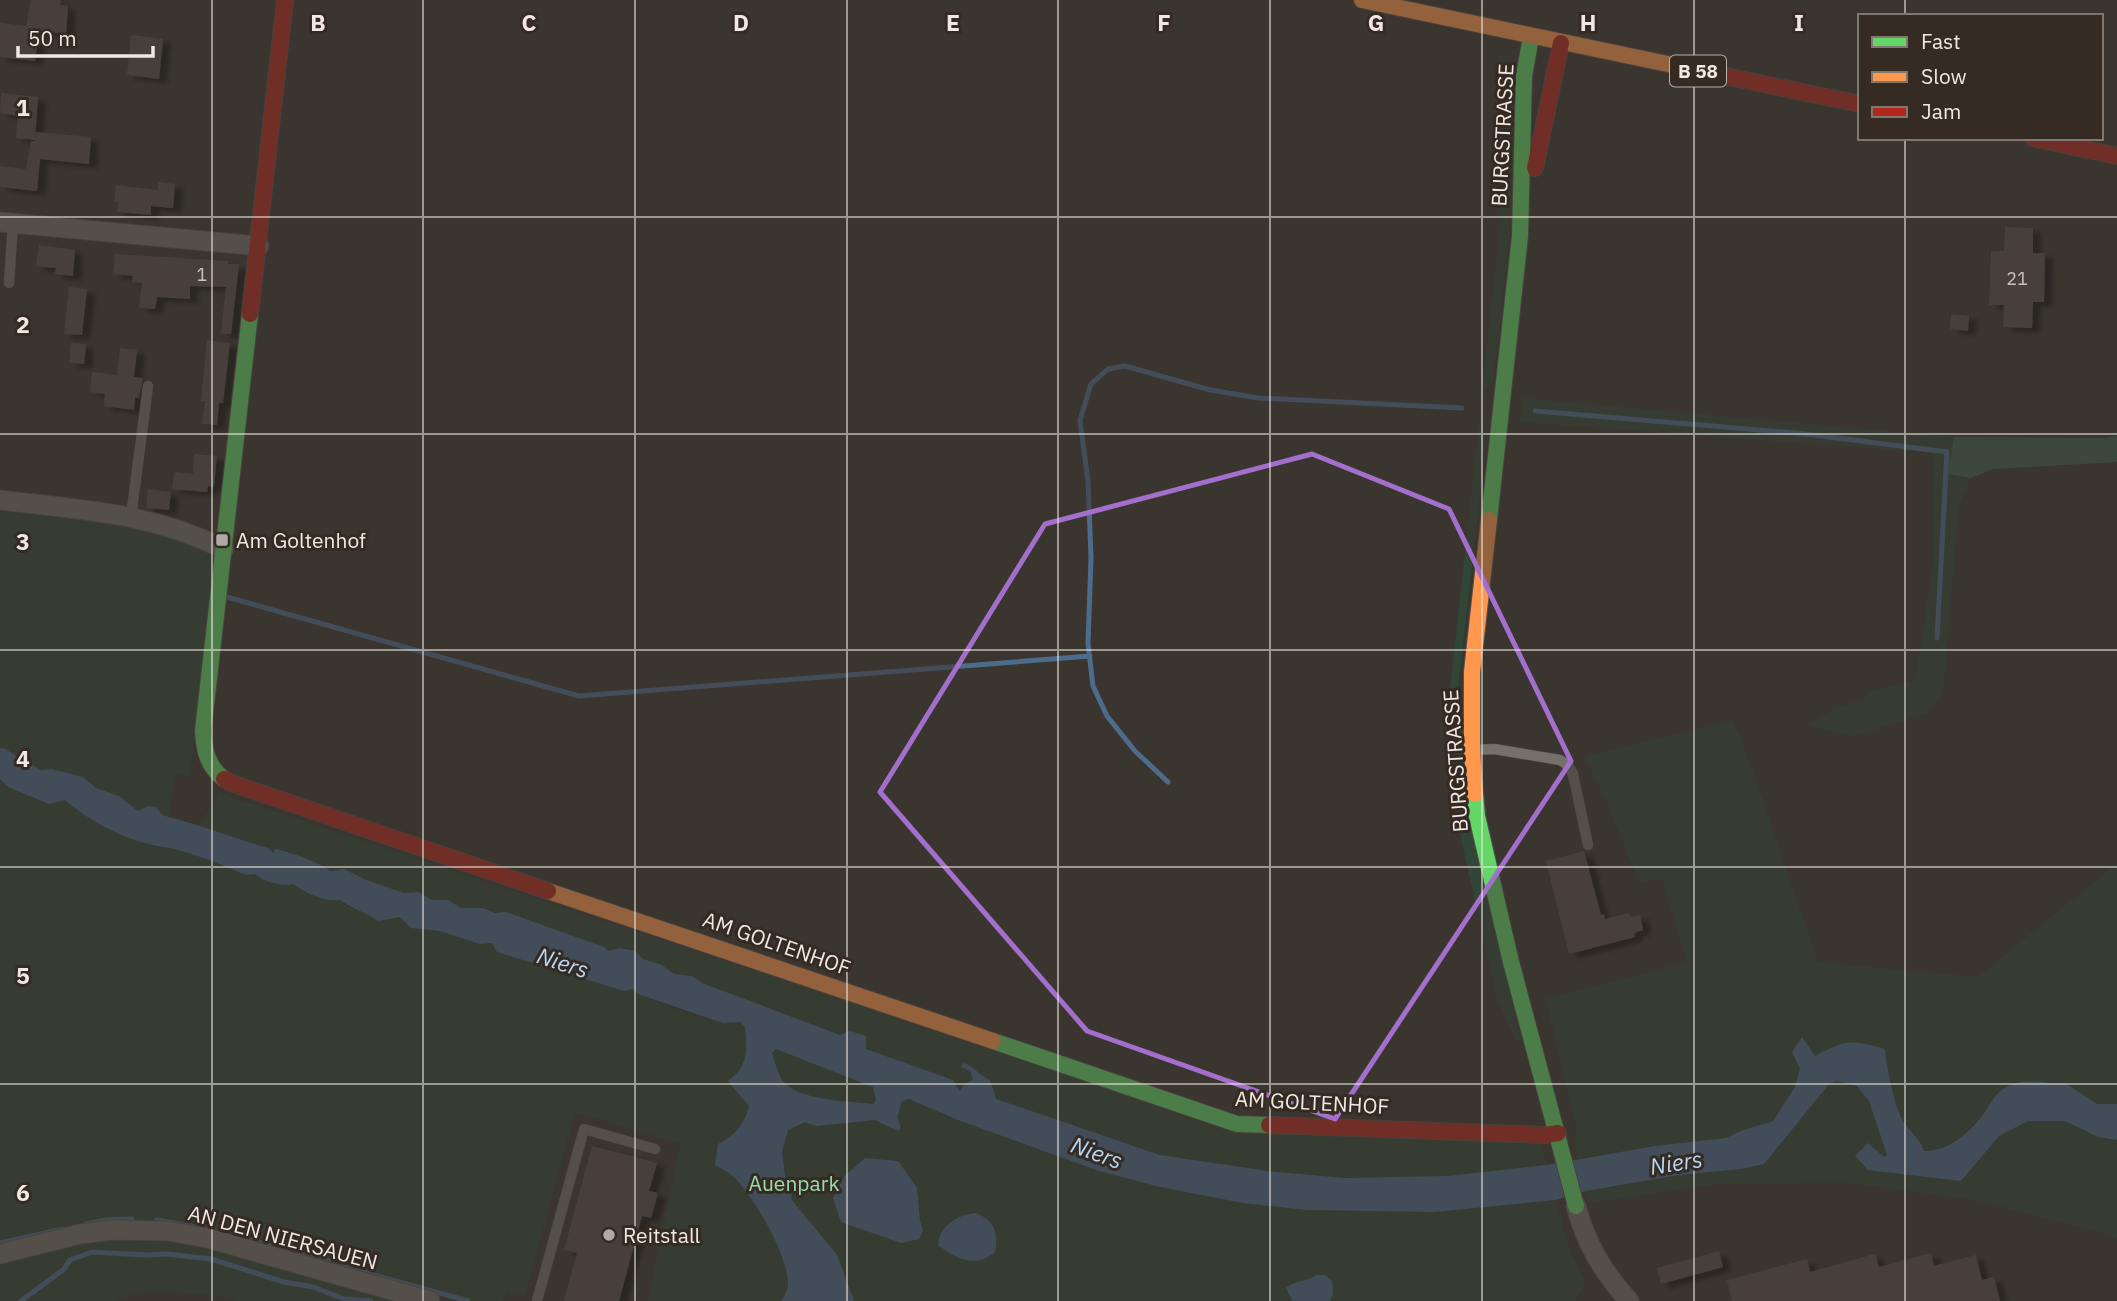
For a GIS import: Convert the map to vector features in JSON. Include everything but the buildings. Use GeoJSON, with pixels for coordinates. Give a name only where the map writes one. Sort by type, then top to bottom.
{"type":"FeatureCollection","features":[{"type":"Feature","properties":{"kind":"street","name":"AM GOLTENHOF"},"geometry":{"type":"LineString","coordinates":[[285,0],[203,744],[209,765],[215,772],[234,784],[1237,1125],[1545,1135],[1558,1133]]}},
{"type":"Feature","properties":{"kind":"street","name":"B 58"},"geometry":{"type":"LineString","coordinates":[[1362,0],[1858,104]]}},
{"type":"Feature","properties":{"kind":"street","name":"BURGSTRASSE"},"geometry":{"type":"LineString","coordinates":[[1531,37],[1524,76],[1520,236],[1472,672],[1472,750],[1477,816],[1511,962],[1583,1232],[1594,1256],[1629,1301]]}},
{"type":"Feature","properties":{"kind":"street","name":"BURGSTRASSE"},"geometry":{"type":"LineString","coordinates":[[1520,236],[1561,43]]}},
{"type":"Feature","properties":{"kind":"street"},"geometry":{"type":"LineString","coordinates":[[2042,140],[2117,156]]}},
{"type":"Feature","properties":{"kind":"street"},"geometry":{"type":"LineString","coordinates":[[7,223],[259,246]]}},
{"type":"Feature","properties":{"kind":"street"},"geometry":{"type":"LineString","coordinates":[[0,500],[131,517],[168,525],[224,549]]}},
{"type":"Feature","properties":{"kind":"street","name":"AN DEN NIERSAUEN"},"geometry":{"type":"LineString","coordinates":[[0,1254],[80,1234],[113,1230],[168,1231],[207,1238],[430,1301]]}},
{"type":"Feature","properties":{"kind":"lane"},"geometry":{"type":"LineString","coordinates":[[7,223],[9,284]]}},
{"type":"Feature","properties":{"kind":"lane"},"geometry":{"type":"LineString","coordinates":[[131,517],[148,386]]}},
{"type":"Feature","properties":{"kind":"lane"},"geometry":{"type":"LineString","coordinates":[[1472,750],[1494,749],[1560,760],[1568,765],[1573,774],[1588,845]]}},
{"type":"Feature","properties":{"kind":"lane"},"geometry":{"type":"LineString","coordinates":[[537,1301],[584,1129],[655,1149]]}},
{"type":"Feature","properties":{"kind":"highlighted area"},"geometry":{"type":"Polygon","coordinates":[[[1312,454],[1449,509],[1571,761],[1335,1119],[1087,1031],[880,792],[1045,524],[1312,454]]]}},
{"type":"Feature","properties":{"kind":"green space"},"geometry":{"type":"Polygon","coordinates":[[[1500,54],[1508,65],[1512,84],[1510,232],[1494,377],[1489,388],[1482,390],[1500,227],[1496,75],[1500,54]]]}},
{"type":"Feature","properties":{"kind":"green space"},"geometry":{"type":"Polygon","coordinates":[[[1522,398],[1954,437],[1948,474],[1971,478],[1959,505],[1944,683],[1940,696],[1929,712],[1851,736],[1807,725],[1835,708],[1862,700],[1873,690],[1915,681],[1934,560],[1934,453],[1520,422],[1522,398]]]}},
{"type":"Feature","properties":{"kind":"green space"},"geometry":{"type":"Polygon","coordinates":[[[1479,425],[1486,442],[1458,688],[1520,1041],[1517,1042],[1497,999],[1458,825],[1450,688],[1479,425]]]}},
{"type":"Feature","properties":{"kind":"green space"},"geometry":{"type":"Polygon","coordinates":[[[2117,436],[2117,462],[1993,469],[1971,478],[1948,474],[1954,437],[2117,436]]]}},
{"type":"Feature","properties":{"kind":"green space"},"geometry":{"type":"Polygon","coordinates":[[[0,507],[166,531],[215,555],[190,777],[175,773],[169,817],[139,811],[119,796],[96,788],[83,777],[52,769],[41,770],[0,748],[0,507]]]}},
{"type":"Feature","properties":{"kind":"green space"},"geometry":{"type":"Polygon","coordinates":[[[1732,721],[1742,740],[1818,962],[1977,977],[2117,864],[2117,1104],[2097,1104],[2065,1083],[2026,1080],[2002,1090],[1983,1115],[1960,1138],[1935,1152],[1924,1151],[1905,1124],[1894,1099],[1885,1049],[1800,1069],[1795,1087],[1773,1121],[1726,1138],[1578,1158],[1575,1146],[1576,1127],[1546,999],[1687,962],[1662,879],[1639,882],[1607,803],[1584,756],[1732,721]]]}},
{"type":"Feature","properties":{"kind":"green space","name":"Auenpark"},"geometry":{"type":"Polygon","coordinates":[[[0,779],[8,787],[65,800],[116,832],[153,845],[165,845],[188,852],[246,875],[255,874],[293,884],[302,890],[340,900],[348,907],[365,912],[378,921],[400,917],[411,928],[440,931],[480,944],[492,943],[497,952],[624,991],[633,989],[638,994],[679,1010],[723,1023],[739,1022],[776,1049],[958,1120],[1099,1171],[1160,1187],[1243,1203],[1307,1210],[1434,1212],[1555,1200],[1571,1254],[1586,1282],[1575,1301],[648,1301],[680,1144],[575,1112],[525,1295],[506,1291],[503,1301],[463,1301],[342,1265],[182,1234],[423,1301],[237,1301],[223,1297],[145,1291],[114,1301],[0,1301],[0,779]]]}},
{"type":"Feature","properties":{"kind":"green space"},"geometry":{"type":"Polygon","coordinates":[[[219,793],[1237,1131],[1539,1142],[1547,1165],[1448,1176],[1344,1178],[1268,1171],[1160,1155],[996,1099],[990,1080],[967,1065],[963,1064],[970,1071],[973,1080],[960,1092],[953,1080],[866,1049],[841,1035],[701,983],[692,976],[673,974],[662,965],[643,959],[635,951],[620,948],[608,952],[506,912],[461,908],[448,900],[432,901],[418,892],[404,893],[344,869],[330,871],[320,864],[285,850],[273,853],[206,830],[199,826],[219,793]]]}},
{"type":"Feature","properties":{"kind":"green space"},"geometry":{"type":"Polygon","coordinates":[[[1837,1081],[1854,1085],[1863,1093],[1887,1155],[1885,1157],[1868,1143],[1855,1156],[1961,1181],[1999,1136],[2028,1121],[2065,1121],[2098,1137],[2117,1140],[2117,1239],[1976,1200],[1846,1183],[1718,1184],[1589,1203],[1586,1191],[1764,1164],[1830,1083],[1837,1081]]]}},
{"type":"Feature","properties":{"kind":"water","name":"Niers"},"geometry":{"type":"Polygon","coordinates":[[[0,748],[41,770],[52,769],[83,777],[96,788],[119,796],[138,811],[148,806],[156,807],[162,815],[268,848],[273,853],[275,849],[295,855],[330,871],[344,869],[404,893],[418,892],[432,900],[448,900],[461,908],[506,912],[604,947],[608,951],[620,948],[635,951],[643,959],[662,965],[674,974],[692,976],[702,983],[840,1035],[850,1031],[866,1036],[866,1049],[953,1080],[960,1092],[964,1084],[973,1080],[970,1071],[961,1067],[963,1063],[967,1064],[990,1080],[996,1099],[1160,1155],[1268,1171],[1344,1178],[1448,1176],[1546,1165],[1655,1146],[1726,1138],[1773,1121],[1795,1087],[1800,1069],[1792,1052],[1802,1037],[1815,1056],[1848,1043],[1885,1049],[1894,1099],[1905,1124],[1924,1151],[1942,1148],[1959,1139],[1979,1119],[1999,1092],[2009,1085],[2025,1082],[2065,1083],[2097,1104],[2117,1104],[2117,1140],[2098,1137],[2065,1121],[2028,1121],[1999,1136],[1961,1181],[1868,1170],[1855,1156],[1868,1143],[1884,1157],[1887,1155],[1869,1101],[1857,1086],[1837,1081],[1830,1083],[1764,1164],[1586,1191],[1555,1200],[1434,1212],[1307,1210],[1243,1203],[1160,1187],[1099,1171],[958,1120],[909,1099],[902,1101],[897,1117],[901,1128],[898,1131],[875,1120],[816,1126],[805,1122],[788,1130],[782,1152],[785,1176],[793,1182],[791,1199],[837,1255],[854,1301],[782,1301],[788,1285],[787,1273],[777,1243],[742,1186],[732,1175],[715,1165],[718,1144],[738,1129],[749,1106],[728,1081],[740,1069],[745,1057],[745,1027],[740,1022],[723,1023],[638,994],[633,989],[624,991],[497,952],[492,943],[480,944],[440,931],[411,928],[400,917],[378,921],[340,900],[315,896],[293,884],[273,883],[255,874],[246,875],[193,854],[130,838],[95,822],[65,800],[49,804],[8,787],[0,779],[0,748]],[[776,1049],[772,1053],[782,1080],[799,1092],[824,1099],[874,1104],[876,1099],[873,1087],[776,1049]]]}},
{"type":"Feature","properties":{"kind":"water"},"geometry":{"type":"Polygon","coordinates":[[[865,1158],[898,1161],[917,1188],[923,1230],[919,1239],[901,1243],[841,1222],[833,1198],[844,1177],[865,1158]]]}},
{"type":"Feature","properties":{"kind":"water"},"geometry":{"type":"Polygon","coordinates":[[[975,1213],[987,1219],[994,1228],[995,1252],[973,1261],[959,1258],[938,1245],[945,1227],[962,1216],[975,1213]]]}},
{"type":"Feature","properties":{"kind":"water"},"geometry":{"type":"Polygon","coordinates":[[[1317,1275],[1325,1275],[1332,1281],[1333,1294],[1330,1301],[1292,1301],[1286,1288],[1317,1275]]]}},
{"type":"Feature","properties":{"kind":"waterway"},"geometry":{"type":"LineString","coordinates":[[1168,782],[1135,751],[1107,716],[1093,686],[1088,644],[1091,557],[1088,481],[1080,420],[1091,384],[1108,369],[1125,366],[1210,390],[1258,398],[1462,408]]}},
{"type":"Feature","properties":{"kind":"waterway"},"geometry":{"type":"LineString","coordinates":[[1535,411],[1806,434],[1947,452],[1937,638]]}},
{"type":"Feature","properties":{"kind":"waterway"},"geometry":{"type":"LineString","coordinates":[[227,597],[579,696],[1090,656]]}},
{"type":"Feature","properties":{"kind":"waterway"},"geometry":{"type":"LineString","coordinates":[[86,1224],[132,1219]]}},
{"type":"Feature","properties":{"kind":"waterway"},"geometry":{"type":"LineString","coordinates":[[157,1220],[207,1229]]}},
{"type":"Feature","properties":{"kind":"waterway"},"geometry":{"type":"LineString","coordinates":[[0,1243],[63,1229]]}},
{"type":"Feature","properties":{"kind":"waterway"},"geometry":{"type":"LineString","coordinates":[[246,1239],[328,1261]]}},
{"type":"Feature","properties":{"kind":"waterway"},"geometry":{"type":"LineString","coordinates":[[21,1301],[64,1269],[70,1260],[92,1252],[167,1254],[211,1259],[284,1282],[313,1287],[344,1299],[371,1301]]}},
{"type":"Feature","properties":{"kind":"waterway"},"geometry":{"type":"LineString","coordinates":[[341,1266],[468,1301]]}},
{"type":"Feature","properties":{"kind":"traffic: fast"},"geometry":{"type":"LineString","coordinates":[[1489,520],[1520,236],[1524,76],[1531,37]]}},
{"type":"Feature","properties":{"kind":"traffic: fast"},"geometry":{"type":"LineString","coordinates":[[224,779],[208,758],[203,731],[250,314]]}},
{"type":"Feature","properties":{"kind":"traffic: fast"},"geometry":{"type":"LineString","coordinates":[[1475,794],[1477,816],[1511,962],[1576,1206]]}},
{"type":"Feature","properties":{"kind":"traffic: fast"},"geometry":{"type":"LineString","coordinates":[[993,1041],[1237,1124],[1269,1125]]}},
{"type":"Feature","properties":{"kind":"traffic: slow"},"geometry":{"type":"LineString","coordinates":[[1362,0],[1725,76]]}},
{"type":"Feature","properties":{"kind":"traffic: slow"},"geometry":{"type":"LineString","coordinates":[[1475,794],[1472,672],[1489,520]]}},
{"type":"Feature","properties":{"kind":"traffic: slow"},"geometry":{"type":"LineString","coordinates":[[548,891],[993,1041]]}},
{"type":"Feature","properties":{"kind":"traffic: jam"},"geometry":{"type":"LineString","coordinates":[[250,314],[285,0]]}},
{"type":"Feature","properties":{"kind":"traffic: jam"},"geometry":{"type":"LineString","coordinates":[[1535,168],[1561,43]]}},
{"type":"Feature","properties":{"kind":"traffic: jam"},"geometry":{"type":"LineString","coordinates":[[1725,76],[1858,104]]}},
{"type":"Feature","properties":{"kind":"traffic: jam"},"geometry":{"type":"LineString","coordinates":[[2042,140],[2117,156]]}},
{"type":"Feature","properties":{"kind":"traffic: jam"},"geometry":{"type":"LineString","coordinates":[[224,779],[548,891]]}},
{"type":"Feature","properties":{"kind":"traffic: jam"},"geometry":{"type":"LineString","coordinates":[[1269,1125],[1545,1135],[1558,1133]]}},
{"type":"Feature","properties":{"kind":"place","name":"Am Goltenhof"},"geometry":{"type":"Point","coordinates":[222,540]}},
{"type":"Feature","properties":{"kind":"place","name":"Reitstall"},"geometry":{"type":"Point","coordinates":[609,1235]}}]}
